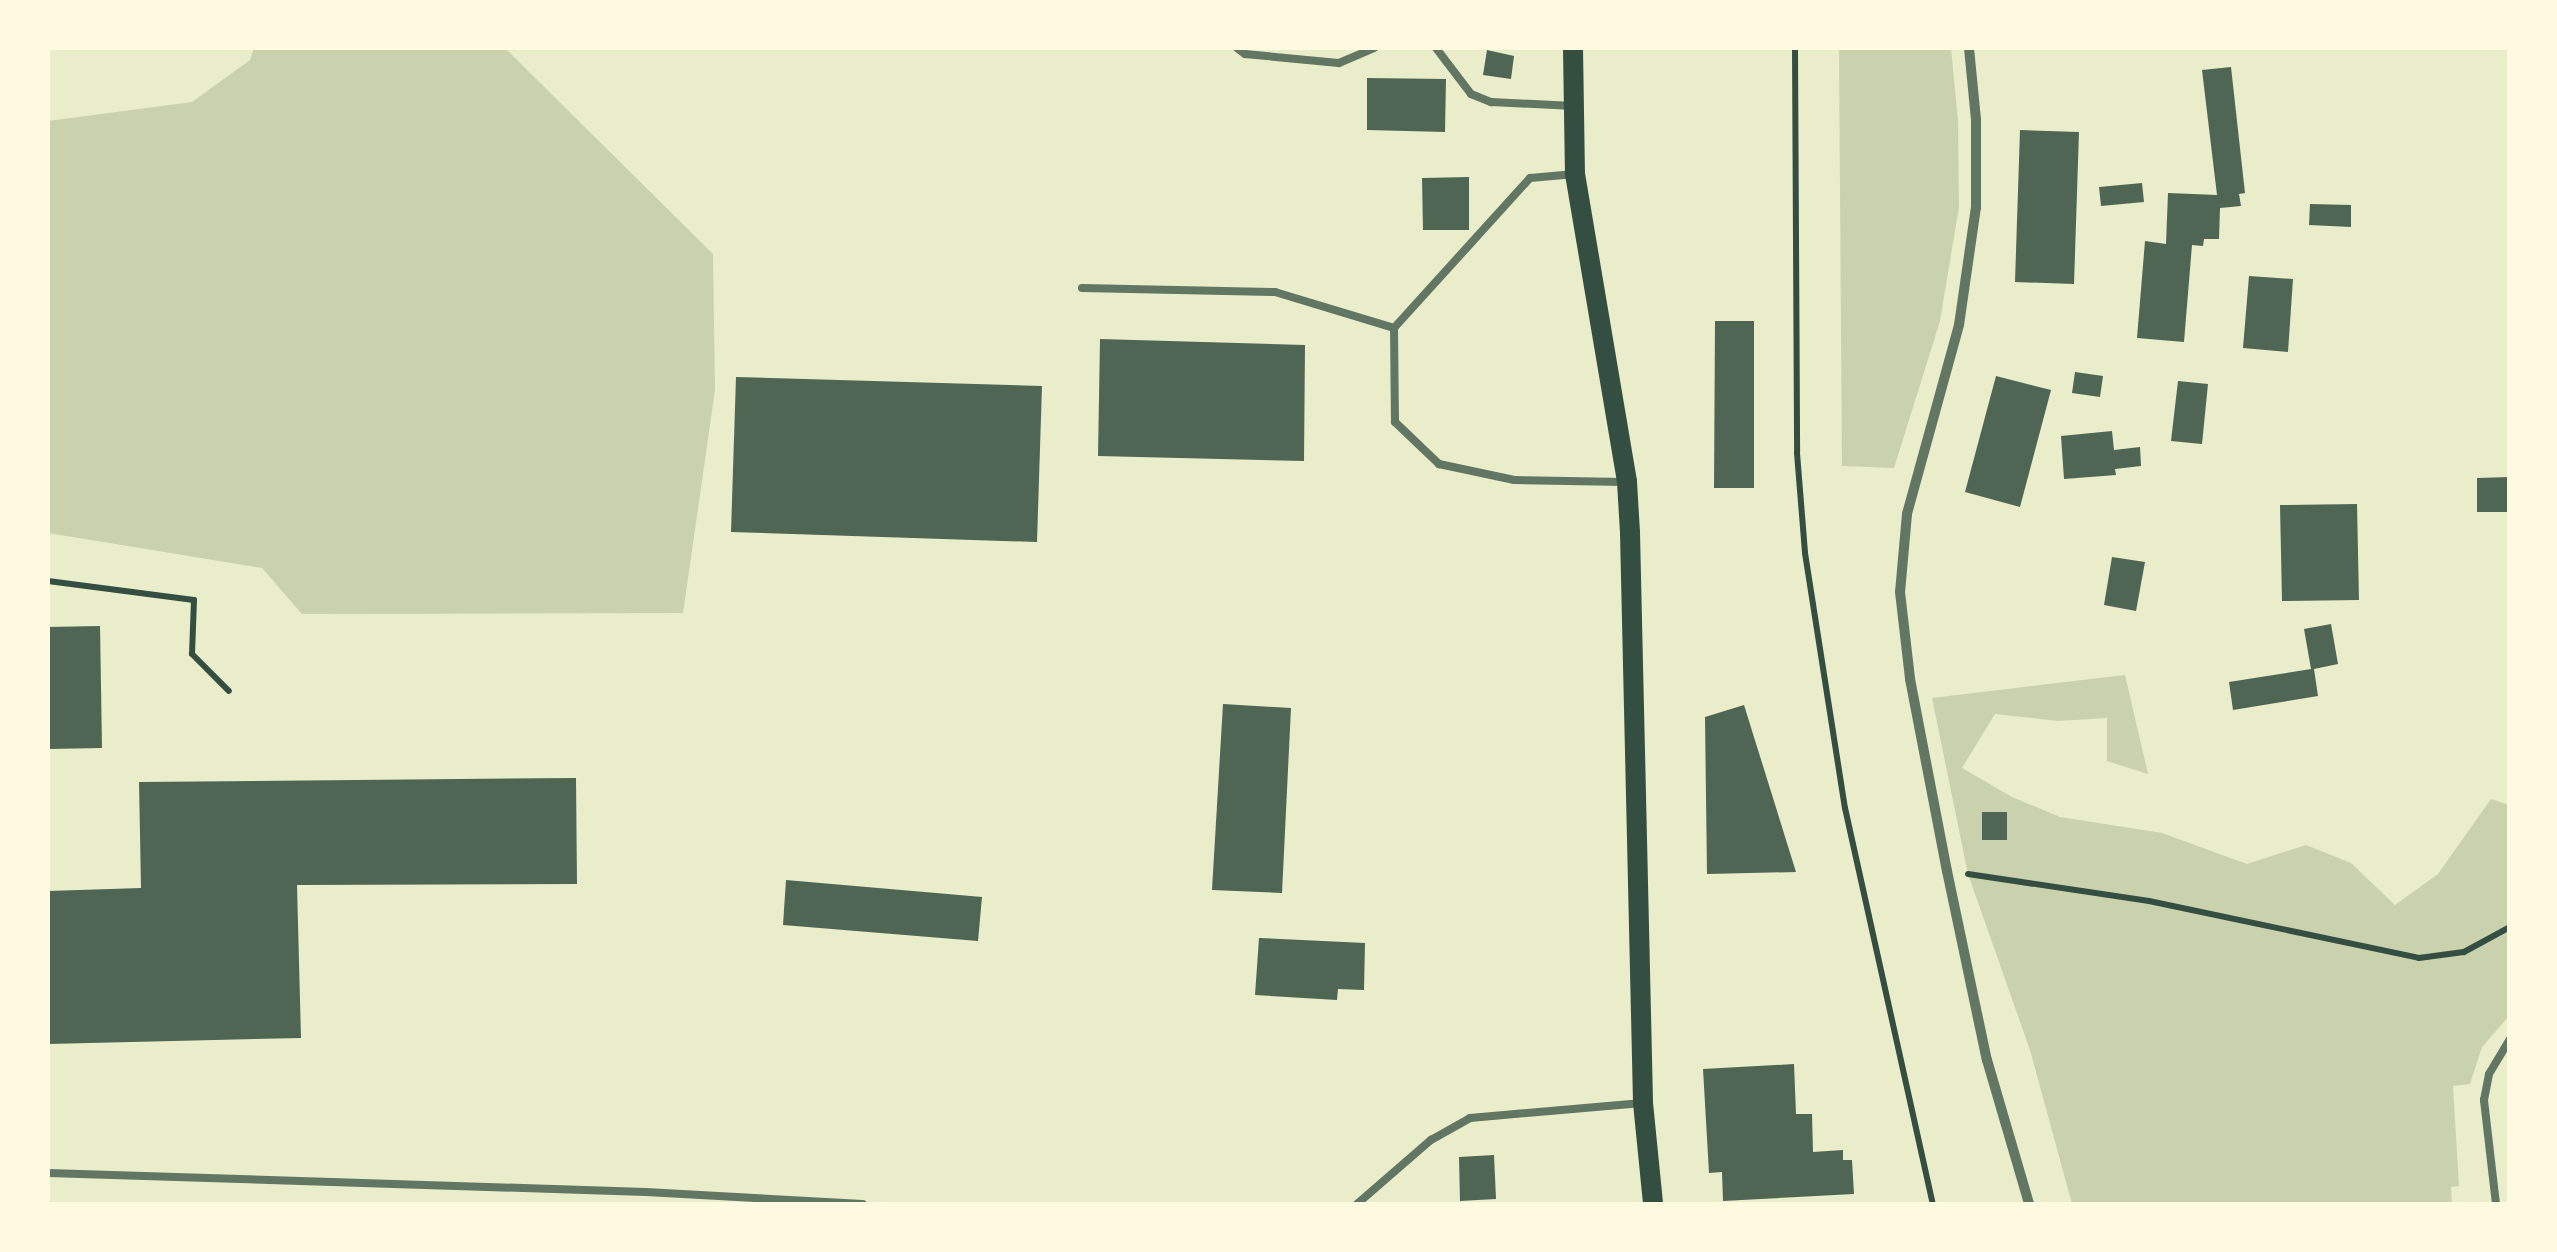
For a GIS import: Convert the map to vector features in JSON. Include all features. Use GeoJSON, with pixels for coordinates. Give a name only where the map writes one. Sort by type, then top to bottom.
{"type":"FeatureCollection","features":[{"type":"Feature","properties":{"kind":"main road"},"geometry":{"type":"LineString","coordinates":[[1574,48],[1575,174],[1627,482],[1644,1103],[1653,1204]]}},
{"type":"Feature","properties":{"kind":"street"},"geometry":{"type":"LineString","coordinates":[[1969,48],[1976,120],[1976,208],[1959,325],[1906,514],[1900,592],[1910,679],[1947,871],[1987,1060],[2028,1204]]}},
{"type":"Feature","properties":{"kind":"lane"},"geometry":{"type":"LineString","coordinates":[[1237,48],[1245,54],[1339,63],[1374,48]]}},
{"type":"Feature","properties":{"kind":"lane"},"geometry":{"type":"LineString","coordinates":[[1436,48],[1470,94],[1491,102],[1574,106]]}},
{"type":"Feature","properties":{"kind":"lane"},"geometry":{"type":"LineString","coordinates":[[1575,174],[1530,178],[1394,328],[1394,422],[1439,464],[1514,480],[1627,482]]}},
{"type":"Feature","properties":{"kind":"lane"},"geometry":{"type":"LineString","coordinates":[[1082,288],[1275,292],[1394,328]]}},
{"type":"Feature","properties":{"kind":"lane"},"geometry":{"type":"LineString","coordinates":[[2496,1204],[2484,1100],[2489,1074],[2510,1040]]}},
{"type":"Feature","properties":{"kind":"lane"},"geometry":{"type":"LineString","coordinates":[[1357,1204],[1432,1140],[1470,1118],[1644,1103]]}},
{"type":"Feature","properties":{"kind":"lane"},"geometry":{"type":"LineString","coordinates":[[48,1173],[646,1192],[863,1204]]}},
{"type":"Feature","properties":{"kind":"path"},"geometry":{"type":"LineString","coordinates":[[1795,48],[1797,453],[1805,553],[1845,808],[1933,1204]]}},
{"type":"Feature","properties":{"kind":"path"},"geometry":{"type":"LineString","coordinates":[[48,581],[194,600],[192,654],[230,690]]}},
{"type":"Feature","properties":{"kind":"path"},"geometry":{"type":"LineString","coordinates":[[1947,871],[2149,900],[2419,958],[2464,952],[2510,928]]}},
{"type":"Feature","properties":{"kind":"green space"},"geometry":{"type":"Polygon","coordinates":[[[254,48],[505,48],[713,254],[715,390],[683,613],[302,614],[262,568],[48,533],[48,121],[192,102],[250,60],[254,48]]]}},
{"type":"Feature","properties":{"kind":"green space"},"geometry":{"type":"Polygon","coordinates":[[[1839,48],[1951,48],[1958,121],[1959,207],[1940,321],[1894,468],[1842,466],[1839,48]]]}},
{"type":"Feature","properties":{"kind":"green space"},"geometry":{"type":"Polygon","coordinates":[[[2125,675],[2148,774],[2107,761],[2107,718],[2058,721],[1995,714],[1962,768],[2012,797],[2060,817],[2162,833],[2247,864],[2306,845],[2351,863],[2395,905],[2438,874],[2491,799],[2509,805],[2509,1016],[2482,1047],[2470,1084],[2453,1086],[2459,1186],[2451,1187],[2452,1204],[2072,1204],[2030,1050],[1968,874],[1932,698],[2125,675]]]}},
{"type":"Feature","properties":{"kind":"building"},"geometry":{"type":"Polygon","coordinates":[[[1487,50],[1514,56],[1511,79],[1483,75],[1487,50]]]}},
{"type":"Feature","properties":{"kind":"building"},"geometry":{"type":"Polygon","coordinates":[[[2231,67],[2245,193],[2239,194],[2241,206],[2220,208],[2219,239],[2204,239],[2203,246],[2192,245],[2184,342],[2137,338],[2145,241],[2166,244],[2168,193],[2217,195],[2202,70],[2231,67]]]}},
{"type":"Feature","properties":{"kind":"building"},"geometry":{"type":"Polygon","coordinates":[[[1367,78],[1446,79],[1445,132],[1367,130],[1367,78]]]}},
{"type":"Feature","properties":{"kind":"building"},"geometry":{"type":"Polygon","coordinates":[[[2020,130],[2079,132],[2074,284],[2015,282],[2020,130]]]}},
{"type":"Feature","properties":{"kind":"building"},"geometry":{"type":"Polygon","coordinates":[[[1469,177],[1469,230],[1423,230],[1422,178],[1469,177]]]}},
{"type":"Feature","properties":{"kind":"building"},"geometry":{"type":"Polygon","coordinates":[[[2142,183],[2144,202],[2101,206],[2099,187],[2142,183]]]}},
{"type":"Feature","properties":{"kind":"building"},"geometry":{"type":"Polygon","coordinates":[[[2310,204],[2351,205],[2351,227],[2309,225],[2310,204]]]}},
{"type":"Feature","properties":{"kind":"building"},"geometry":{"type":"Polygon","coordinates":[[[2249,276],[2293,279],[2288,352],[2243,348],[2249,276]]]}},
{"type":"Feature","properties":{"kind":"building"},"geometry":{"type":"Polygon","coordinates":[[[1715,321],[1754,321],[1754,488],[1714,488],[1715,321]]]}},
{"type":"Feature","properties":{"kind":"building"},"geometry":{"type":"Polygon","coordinates":[[[1100,339],[1305,345],[1304,461],[1098,456],[1100,339]]]}},
{"type":"Feature","properties":{"kind":"building"},"geometry":{"type":"Polygon","coordinates":[[[2075,372],[2103,376],[2100,397],[2072,393],[2075,372]]]}},
{"type":"Feature","properties":{"kind":"building"},"geometry":{"type":"Polygon","coordinates":[[[1996,376],[2051,390],[2020,507],[1965,492],[1996,376]]]}},
{"type":"Feature","properties":{"kind":"building"},"geometry":{"type":"Polygon","coordinates":[[[736,377],[1042,386],[1037,542],[731,532],[736,377]]]}},
{"type":"Feature","properties":{"kind":"building"},"geometry":{"type":"Polygon","coordinates":[[[2178,381],[2208,384],[2202,444],[2171,441],[2178,381]]]}},
{"type":"Feature","properties":{"kind":"building"},"geometry":{"type":"Polygon","coordinates":[[[2112,431],[2114,450],[2140,447],[2141,466],[2115,469],[2116,475],[2064,479],[2061,436],[2112,431]]]}},
{"type":"Feature","properties":{"kind":"building"},"geometry":{"type":"Polygon","coordinates":[[[2510,477],[2510,512],[2477,512],[2477,478],[2510,477]]]}},
{"type":"Feature","properties":{"kind":"building"},"geometry":{"type":"Polygon","coordinates":[[[2357,504],[2359,600],[2282,601],[2280,505],[2357,504]]]}},
{"type":"Feature","properties":{"kind":"building"},"geometry":{"type":"Polygon","coordinates":[[[2112,557],[2145,562],[2136,611],[2104,605],[2112,557]]]}},
{"type":"Feature","properties":{"kind":"building"},"geometry":{"type":"Polygon","coordinates":[[[2331,624],[2338,664],[2314,669],[2318,696],[2233,710],[2229,682],[2311,669],[2304,629],[2331,624]]]}},
{"type":"Feature","properties":{"kind":"building"},"geometry":{"type":"Polygon","coordinates":[[[100,626],[102,748],[48,749],[48,627],[100,626]]]}},
{"type":"Feature","properties":{"kind":"building"},"geometry":{"type":"Polygon","coordinates":[[[1223,704],[1291,708],[1282,893],[1212,890],[1223,704]]]}},
{"type":"Feature","properties":{"kind":"building"},"geometry":{"type":"Polygon","coordinates":[[[1744,705],[1796,872],[1707,874],[1705,717],[1744,705]]]}},
{"type":"Feature","properties":{"kind":"building"},"geometry":{"type":"Polygon","coordinates":[[[576,778],[577,884],[297,885],[301,1038],[48,1044],[48,891],[141,888],[139,782],[576,778]]]}},
{"type":"Feature","properties":{"kind":"building"},"geometry":{"type":"Polygon","coordinates":[[[1982,812],[2007,812],[2007,840],[1982,840],[1982,812]]]}},
{"type":"Feature","properties":{"kind":"building"},"geometry":{"type":"Polygon","coordinates":[[[786,880],[982,897],[978,941],[783,925],[786,880]]]}},
{"type":"Feature","properties":{"kind":"building"},"geometry":{"type":"Polygon","coordinates":[[[1259,938],[1365,943],[1364,990],[1338,989],[1337,1000],[1255,995],[1259,938]]]}},
{"type":"Feature","properties":{"kind":"building"},"geometry":{"type":"Polygon","coordinates":[[[1794,1064],[1796,1114],[1812,1114],[1813,1152],[1843,1150],[1843,1160],[1852,1160],[1854,1194],[1723,1201],[1722,1172],[1709,1173],[1703,1069],[1794,1064]]]}},
{"type":"Feature","properties":{"kind":"building"},"geometry":{"type":"Polygon","coordinates":[[[1494,1155],[1496,1199],[1460,1201],[1459,1157],[1494,1155]]]}}]}
